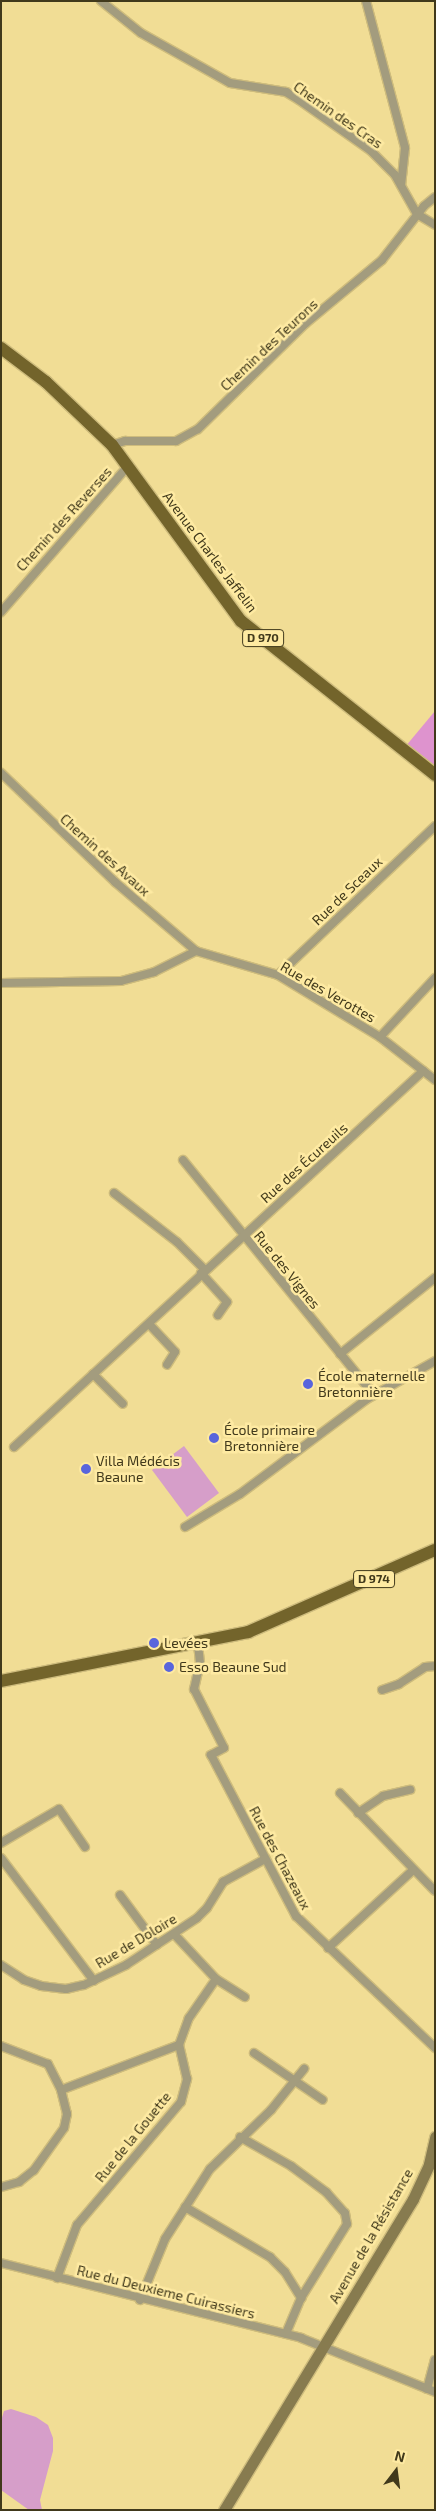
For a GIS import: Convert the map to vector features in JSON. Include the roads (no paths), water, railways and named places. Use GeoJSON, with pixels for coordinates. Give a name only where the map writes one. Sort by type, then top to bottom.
{"type":"FeatureCollection","features":[{"type":"Feature","properties":{"kind":"main road","name":"Avenue Charles Jaffelin"},"geometry":{"type":"LineString","coordinates":[[1,348],[46,382],[112,445],[241,621],[435,775]]}},
{"type":"Feature","properties":{"kind":"main road","name":"D 974"},"geometry":{"type":"LineString","coordinates":[[1,1681],[198,1644],[273,1623],[435,1550]]}},
{"type":"Feature","properties":{"kind":"main road","name":"Avenue de la Résistance"},"geometry":{"type":"LineString","coordinates":[[224,2510],[413,2199],[428,2164],[435,2137]]}},
{"type":"Feature","properties":{"kind":"street","name":"Chemin des Cras"},"geometry":{"type":"LineString","coordinates":[[101,1],[141,33],[230,83],[286,92],[371,151],[401,185],[417,214],[435,225]]}},
{"type":"Feature","properties":{"kind":"street"},"geometry":{"type":"LineString","coordinates":[[366,1],[406,148],[406,164],[401,185]]}},
{"type":"Feature","properties":{"kind":"street","name":"Chemin des Teurons"},"geometry":{"type":"LineString","coordinates":[[112,445],[125,441],[176,441],[198,429],[305,324],[382,260],[417,214],[435,197]]}},
{"type":"Feature","properties":{"kind":"street","name":"Chemin des Reverses"},"geometry":{"type":"LineString","coordinates":[[1,612],[128,466]]}},
{"type":"Feature","properties":{"kind":"street","name":"Chemin des Avaux"},"geometry":{"type":"LineString","coordinates":[[1,773],[115,882],[196,951]]}},
{"type":"Feature","properties":{"kind":"street","name":"Rue de Sceaux"},"geometry":{"type":"LineString","coordinates":[[278,975],[435,826]]}},
{"type":"Feature","properties":{"kind":"street"},"geometry":{"type":"LineString","coordinates":[[1,983],[121,982],[154,972],[196,951]]}},
{"type":"Feature","properties":{"kind":"street","name":"Rue des Verottes"},"geometry":{"type":"LineString","coordinates":[[196,951],[278,975],[380,1037],[435,1080]]}},
{"type":"Feature","properties":{"kind":"street"},"geometry":{"type":"LineString","coordinates":[[380,1037],[435,978]]}},
{"type":"Feature","properties":{"kind":"street","name":"Rue des Écureuils"},"geometry":{"type":"LineString","coordinates":[[14,1446],[423,1071]]}},
{"type":"Feature","properties":{"kind":"street","name":"Rue des Vignes"},"geometry":{"type":"LineString","coordinates":[[183,1160],[374,1395]]}},
{"type":"Feature","properties":{"kind":"street"},"geometry":{"type":"LineString","coordinates":[[114,1193],[177,1242],[203,1272],[227,1302],[218,1315]]}},
{"type":"Feature","properties":{"kind":"street"},"geometry":{"type":"LineString","coordinates":[[340,1354],[435,1278]]}},
{"type":"Feature","properties":{"kind":"street"},"geometry":{"type":"LineString","coordinates":[[149,1324],[175,1352],[167,1365]]}},
{"type":"Feature","properties":{"kind":"street"},"geometry":{"type":"LineString","coordinates":[[185,1527],[240,1494],[374,1395],[435,1360]]}},
{"type":"Feature","properties":{"kind":"street"},"geometry":{"type":"LineString","coordinates":[[94,1374],[123,1404]]}},
{"type":"Feature","properties":{"kind":"street","name":"Rue des Chazeaux"},"geometry":{"type":"LineString","coordinates":[[198,1644],[200,1663],[194,1689],[224,1748],[211,1755],[296,1916],[435,2048]]}},
{"type":"Feature","properties":{"kind":"street"},"geometry":{"type":"LineString","coordinates":[[382,1690],[399,1684],[425,1666],[435,1666]]}},
{"type":"Feature","properties":{"kind":"street"},"geometry":{"type":"LineString","coordinates":[[358,1813],[383,1796],[410,1790]]}},
{"type":"Feature","properties":{"kind":"street"},"geometry":{"type":"LineString","coordinates":[[340,1793],[413,1870],[433,1885]]}},
{"type":"Feature","properties":{"kind":"street"},"geometry":{"type":"LineString","coordinates":[[1,1843],[59,1809],[85,1847]]}},
{"type":"Feature","properties":{"kind":"street"},"geometry":{"type":"LineString","coordinates":[[1,1858],[94,1981]]}},
{"type":"Feature","properties":{"kind":"street","name":"Rue de Doloire"},"geometry":{"type":"LineString","coordinates":[[1,1965],[24,1980],[54,1989],[74,1988],[94,1981],[174,1934],[203,1914],[224,1882],[265,1859]]}},
{"type":"Feature","properties":{"kind":"street"},"geometry":{"type":"LineString","coordinates":[[328,1948],[413,1870]]}},
{"type":"Feature","properties":{"kind":"street"},"geometry":{"type":"LineString","coordinates":[[120,1895],[157,1944]]}},
{"type":"Feature","properties":{"kind":"street"},"geometry":{"type":"LineString","coordinates":[[174,1934],[216,1979],[245,1997]]}},
{"type":"Feature","properties":{"kind":"street"},"geometry":{"type":"LineString","coordinates":[[61,2090],[179,2045],[189,2018],[216,1979]]}},
{"type":"Feature","properties":{"kind":"street","name":"Rue de la Gouette"},"geometry":{"type":"LineString","coordinates":[[57,2278],[77,2225],[181,2102],[187,2079],[179,2045]]}},
{"type":"Feature","properties":{"kind":"street"},"geometry":{"type":"LineString","coordinates":[[1,2046],[43,2060],[52,2070],[61,2090],[67,2114],[64,2128],[27,2176],[1,2187]]}},
{"type":"Feature","properties":{"kind":"street"},"geometry":{"type":"LineString","coordinates":[[254,2053],[293,2082],[323,2100]]}},
{"type":"Feature","properties":{"kind":"street"},"geometry":{"type":"LineString","coordinates":[[140,2300],[166,2239],[210,2169],[240,2137],[271,2110],[304,2068]]}},
{"type":"Feature","properties":{"kind":"street"},"geometry":{"type":"LineString","coordinates":[[240,2137],[291,2166],[326,2192],[345,2214],[347,2224],[301,2298],[286,2334]]}},
{"type":"Feature","properties":{"kind":"street"},"geometry":{"type":"LineString","coordinates":[[185,2207],[270,2258],[285,2272],[301,2298]]}},
{"type":"Feature","properties":{"kind":"street","name":"Rue du Deuxieme Cuirassiers"},"geometry":{"type":"LineString","coordinates":[[1,2264],[140,2300],[286,2334],[323,2346],[431,2390]]}},
{"type":"Feature","properties":{"kind":"street"},"geometry":{"type":"LineString","coordinates":[[431,2390],[435,2360]]}},
{"type":"Feature","properties":{"kind":"place","name":"École maternelle Bretonnière"},"geometry":{"type":"Point","coordinates":[308,1384]}},
{"type":"Feature","properties":{"kind":"place","name":"École primaire Bretonnière"},"geometry":{"type":"Point","coordinates":[214,1438]}},
{"type":"Feature","properties":{"kind":"place","name":"Villa Médécis Beaune"},"geometry":{"type":"Point","coordinates":[86,1469]}},
{"type":"Feature","properties":{"kind":"place","name":"Levées"},"geometry":{"type":"Point","coordinates":[154,1643]}},
{"type":"Feature","properties":{"kind":"place","name":"Esso Beaune Sud"},"geometry":{"type":"Point","coordinates":[169,1667]}}]}
